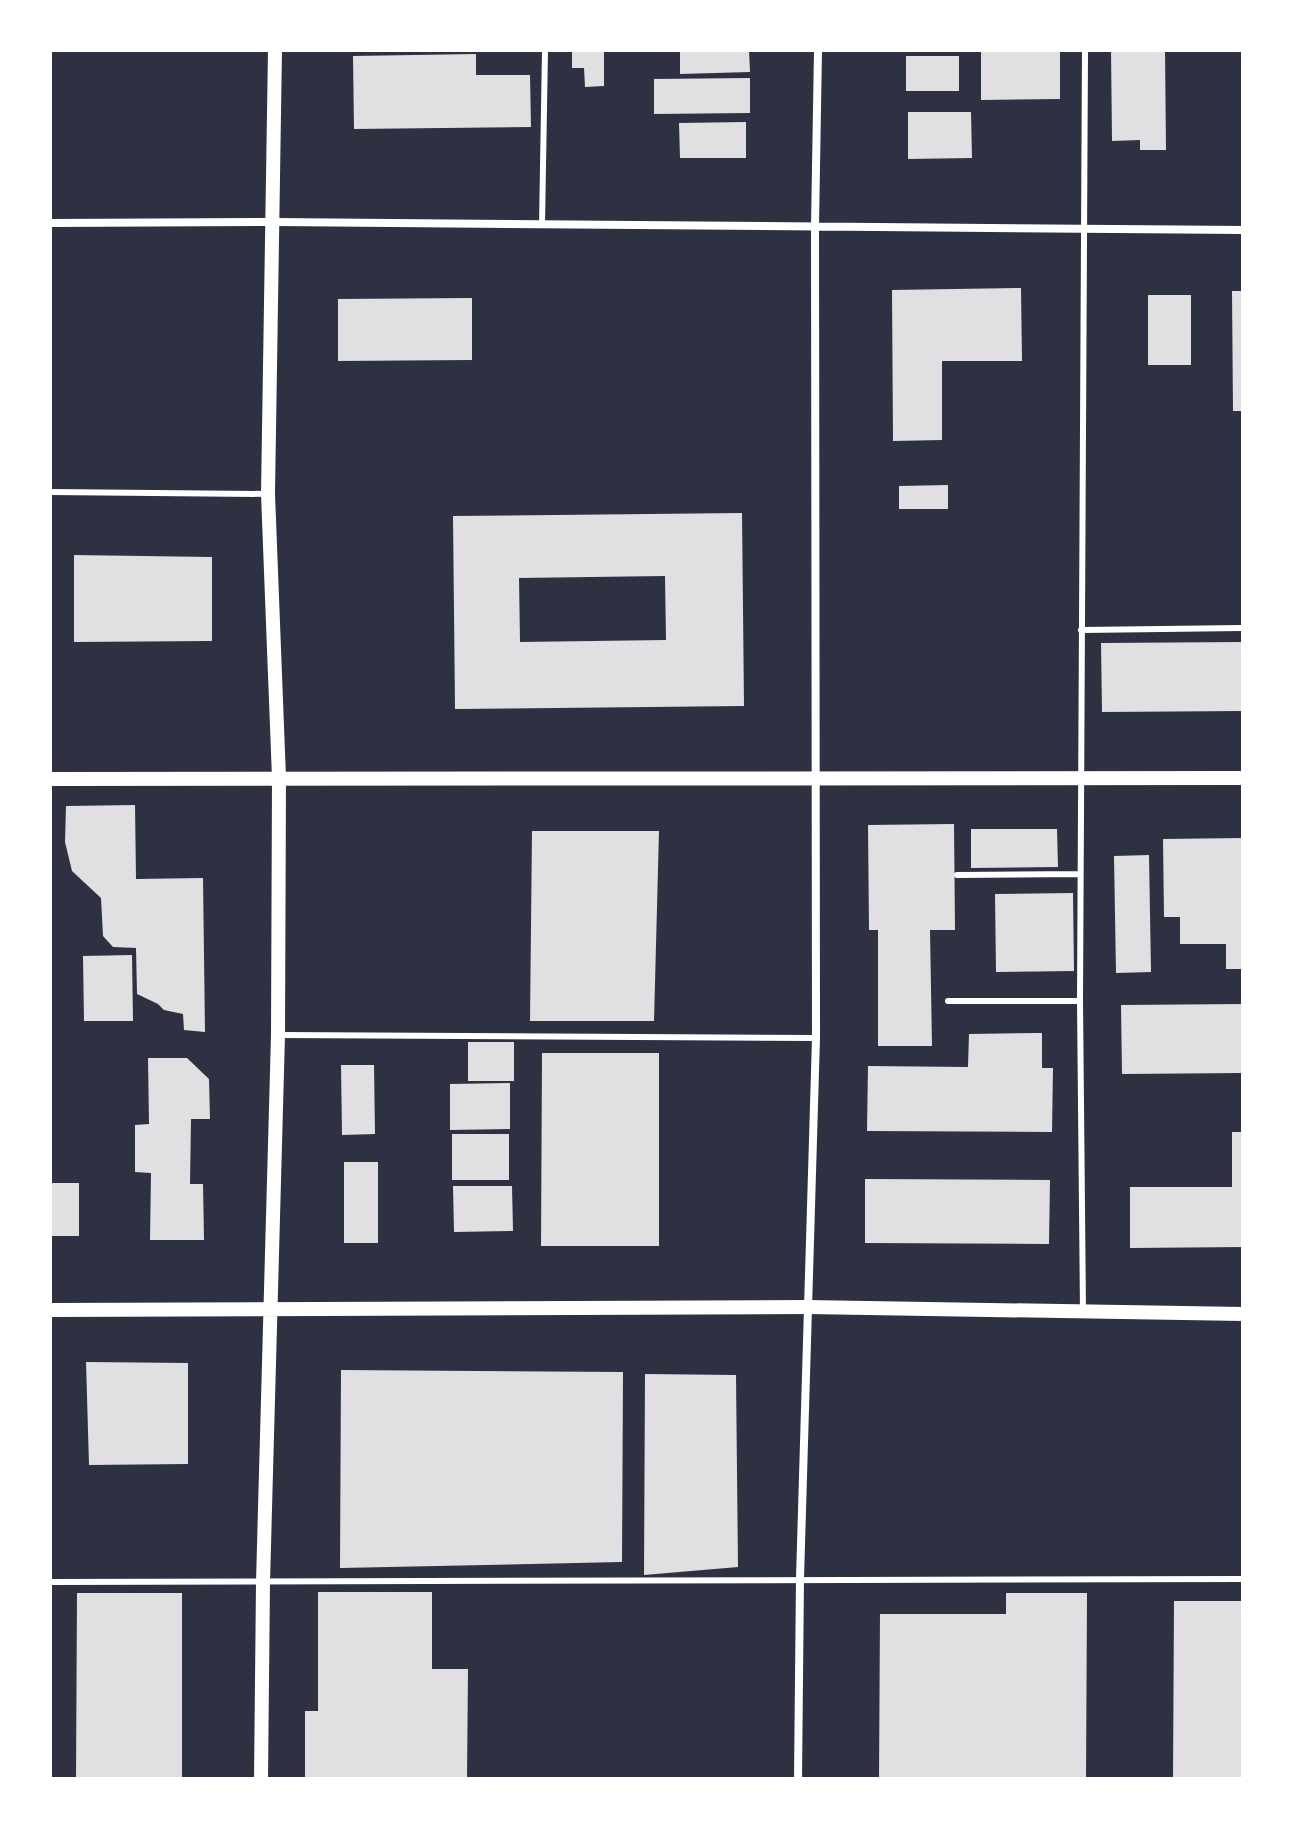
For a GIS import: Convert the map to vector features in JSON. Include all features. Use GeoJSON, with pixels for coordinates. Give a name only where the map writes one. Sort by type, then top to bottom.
{"type":"FeatureCollection","features":[{"type":"Feature","properties":{"kind":"street"},"geometry":{"type":"LineString","coordinates":[[261,1779],[263,1582],[278,1035],[279,778],[268,494],[275,50]]}},
{"type":"Feature","properties":{"kind":"street"},"geometry":{"type":"LineString","coordinates":[[798,1779],[800,1578],[816,1038],[815,226],[818,50]]}},
{"type":"Feature","properties":{"kind":"street"},"geometry":{"type":"LineString","coordinates":[[50,223],[1243,230]]}},
{"type":"Feature","properties":{"kind":"street"},"geometry":{"type":"LineString","coordinates":[[50,779],[1243,778]]}},
{"type":"Feature","properties":{"kind":"street"},"geometry":{"type":"LineString","coordinates":[[50,1310],[807,1307],[1243,1314]]}},
{"type":"Feature","properties":{"kind":"lane"},"geometry":{"type":"LineString","coordinates":[[542,225],[545,50]]}},
{"type":"Feature","properties":{"kind":"lane"},"geometry":{"type":"LineString","coordinates":[[1083,1312],[1080,874],[1085,50]]}},
{"type":"Feature","properties":{"kind":"lane"},"geometry":{"type":"LineString","coordinates":[[50,492],[268,494]]}},
{"type":"Feature","properties":{"kind":"lane"},"geometry":{"type":"LineString","coordinates":[[1081,630],[1243,628]]}},
{"type":"Feature","properties":{"kind":"lane"},"geometry":{"type":"LineString","coordinates":[[957,875],[1080,874]]}},
{"type":"Feature","properties":{"kind":"lane"},"geometry":{"type":"LineString","coordinates":[[948,1001],[1080,1001]]}},
{"type":"Feature","properties":{"kind":"lane"},"geometry":{"type":"LineString","coordinates":[[278,1035],[816,1038]]}},
{"type":"Feature","properties":{"kind":"lane"},"geometry":{"type":"LineString","coordinates":[[50,1582],[1243,1579]]}},
{"type":"Feature","properties":{"kind":"building"},"geometry":{"type":"Polygon","coordinates":[[[572,50],[604,50],[604,86],[585,87],[584,68],[572,68],[572,50]]]}},
{"type":"Feature","properties":{"kind":"building"},"geometry":{"type":"Polygon","coordinates":[[[680,50],[749,50],[750,72],[680,74],[680,50]]]}},
{"type":"Feature","properties":{"kind":"building"},"geometry":{"type":"Polygon","coordinates":[[[981,50],[1060,50],[1060,99],[981,100],[981,50]]]}},
{"type":"Feature","properties":{"kind":"building"},"geometry":{"type":"Polygon","coordinates":[[[1111,50],[1165,50],[1166,150],[1140,150],[1140,140],[1112,141],[1111,50]]]}},
{"type":"Feature","properties":{"kind":"building"},"geometry":{"type":"Polygon","coordinates":[[[476,54],[476,75],[530,75],[531,127],[354,129],[353,56],[476,54]]]}},
{"type":"Feature","properties":{"kind":"building"},"geometry":{"type":"Polygon","coordinates":[[[906,56],[959,56],[959,91],[906,91],[906,56]]]}},
{"type":"Feature","properties":{"kind":"building"},"geometry":{"type":"Polygon","coordinates":[[[750,78],[750,113],[654,114],[654,79],[750,78]]]}},
{"type":"Feature","properties":{"kind":"building"},"geometry":{"type":"Polygon","coordinates":[[[908,112],[971,112],[972,158],[908,159],[908,112]]]}},
{"type":"Feature","properties":{"kind":"building"},"geometry":{"type":"Polygon","coordinates":[[[746,122],[746,158],[680,158],[679,123],[746,122]]]}},
{"type":"Feature","properties":{"kind":"building"},"geometry":{"type":"Polygon","coordinates":[[[1021,288],[1022,361],[942,361],[942,440],[893,441],[892,290],[1021,288]]]}},
{"type":"Feature","properties":{"kind":"building"},"geometry":{"type":"Polygon","coordinates":[[[1232,291],[1243,291],[1243,411],[1233,411],[1232,291]]]}},
{"type":"Feature","properties":{"kind":"building"},"geometry":{"type":"Polygon","coordinates":[[[1148,295],[1191,295],[1191,365],[1148,365],[1148,295]]]}},
{"type":"Feature","properties":{"kind":"building"},"geometry":{"type":"Polygon","coordinates":[[[472,298],[472,360],[338,361],[338,299],[472,298]]]}},
{"type":"Feature","properties":{"kind":"building"},"geometry":{"type":"Polygon","coordinates":[[[948,485],[948,509],[899,509],[899,486],[948,485]]]}},
{"type":"Feature","properties":{"kind":"building"},"geometry":{"type":"Polygon","coordinates":[[[742,513],[744,706],[455,709],[453,516],[742,513]],[[665,576],[519,578],[520,642],[666,640],[665,576]]]}},
{"type":"Feature","properties":{"kind":"building"},"geometry":{"type":"Polygon","coordinates":[[[74,555],[212,557],[212,641],[74,642],[74,555]]]}},
{"type":"Feature","properties":{"kind":"building"},"geometry":{"type":"Polygon","coordinates":[[[1243,642],[1243,711],[1102,712],[1101,643],[1243,642]]]}},
{"type":"Feature","properties":{"kind":"building"},"geometry":{"type":"Polygon","coordinates":[[[135,805],[136,879],[203,878],[205,1032],[184,1030],[183,1014],[164,1010],[137,994],[136,948],[113,947],[103,936],[101,898],[72,871],[65,842],[66,806],[135,805]]]}},
{"type":"Feature","properties":{"kind":"building"},"geometry":{"type":"Polygon","coordinates":[[[954,824],[955,930],[930,930],[932,1046],[878,1046],[878,930],[869,930],[868,825],[954,824]]]}},
{"type":"Feature","properties":{"kind":"building"},"geometry":{"type":"Polygon","coordinates":[[[971,829],[1057,829],[1058,867],[971,868],[971,829]]]}},
{"type":"Feature","properties":{"kind":"building"},"geometry":{"type":"Polygon","coordinates":[[[532,831],[659,831],[654,1021],[530,1021],[532,831]]]}},
{"type":"Feature","properties":{"kind":"building"},"geometry":{"type":"Polygon","coordinates":[[[1243,838],[1243,969],[1226,969],[1226,944],[1180,944],[1180,917],[1164,917],[1163,839],[1243,838]]]}},
{"type":"Feature","properties":{"kind":"building"},"geometry":{"type":"Polygon","coordinates":[[[1149,855],[1151,972],[1116,973],[1114,856],[1149,855]]]}},
{"type":"Feature","properties":{"kind":"building"},"geometry":{"type":"Polygon","coordinates":[[[1073,893],[1074,971],[996,972],[995,894],[1073,893]]]}},
{"type":"Feature","properties":{"kind":"building"},"geometry":{"type":"Polygon","coordinates":[[[132,955],[133,1021],[84,1021],[83,956],[132,955]]]}},
{"type":"Feature","properties":{"kind":"building"},"geometry":{"type":"Polygon","coordinates":[[[1243,1004],[1243,1073],[1122,1074],[1121,1005],[1243,1004]]]}},
{"type":"Feature","properties":{"kind":"building"},"geometry":{"type":"Polygon","coordinates":[[[1042,1033],[1042,1068],[1053,1068],[1052,1132],[867,1131],[868,1066],[968,1067],[969,1034],[1042,1033]]]}},
{"type":"Feature","properties":{"kind":"building"},"geometry":{"type":"Polygon","coordinates":[[[468,1042],[514,1042],[514,1081],[468,1081],[468,1042]]]}},
{"type":"Feature","properties":{"kind":"building"},"geometry":{"type":"Polygon","coordinates":[[[542,1053],[659,1053],[659,1246],[541,1246],[542,1053]]]}},
{"type":"Feature","properties":{"kind":"building"},"geometry":{"type":"Polygon","coordinates":[[[148,1058],[187,1058],[209,1079],[210,1119],[191,1119],[190,1184],[203,1184],[204,1240],[150,1240],[151,1173],[135,1172],[135,1125],[149,1124],[148,1058]]]}},
{"type":"Feature","properties":{"kind":"building"},"geometry":{"type":"Polygon","coordinates":[[[341,1065],[374,1065],[375,1134],[342,1135],[341,1065]]]}},
{"type":"Feature","properties":{"kind":"building"},"geometry":{"type":"Polygon","coordinates":[[[510,1083],[510,1129],[450,1130],[450,1084],[510,1083]]]}},
{"type":"Feature","properties":{"kind":"building"},"geometry":{"type":"Polygon","coordinates":[[[1232,1132],[1243,1132],[1243,1247],[1130,1248],[1130,1187],[1232,1187],[1232,1132]]]}},
{"type":"Feature","properties":{"kind":"building"},"geometry":{"type":"Polygon","coordinates":[[[452,1134],[509,1134],[509,1180],[452,1180],[452,1134]]]}},
{"type":"Feature","properties":{"kind":"building"},"geometry":{"type":"Polygon","coordinates":[[[344,1162],[378,1162],[378,1243],[344,1243],[344,1162]]]}},
{"type":"Feature","properties":{"kind":"building"},"geometry":{"type":"Polygon","coordinates":[[[865,1179],[1050,1180],[1049,1244],[865,1243],[865,1179]]]}},
{"type":"Feature","properties":{"kind":"building"},"geometry":{"type":"Polygon","coordinates":[[[50,1183],[79,1183],[79,1236],[50,1236],[50,1183]]]}},
{"type":"Feature","properties":{"kind":"building"},"geometry":{"type":"Polygon","coordinates":[[[453,1186],[512,1186],[513,1231],[454,1232],[453,1186]]]}},
{"type":"Feature","properties":{"kind":"building"},"geometry":{"type":"Polygon","coordinates":[[[86,1362],[188,1363],[188,1464],[89,1465],[86,1362]]]}},
{"type":"Feature","properties":{"kind":"building"},"geometry":{"type":"Polygon","coordinates":[[[341,1370],[623,1372],[622,1562],[340,1568],[341,1370]]]}},
{"type":"Feature","properties":{"kind":"building"},"geometry":{"type":"Polygon","coordinates":[[[645,1374],[736,1375],[738,1567],[644,1575],[645,1374]]]}},
{"type":"Feature","properties":{"kind":"building"},"geometry":{"type":"Polygon","coordinates":[[[318,1592],[432,1592],[432,1669],[468,1669],[467,1779],[305,1779],[305,1711],[318,1711],[318,1592]]]}},
{"type":"Feature","properties":{"kind":"building"},"geometry":{"type":"Polygon","coordinates":[[[77,1593],[182,1593],[182,1779],[76,1779],[77,1593]]]}},
{"type":"Feature","properties":{"kind":"building"},"geometry":{"type":"Polygon","coordinates":[[[1006,1593],[1087,1593],[1086,1779],[879,1779],[880,1614],[1006,1614],[1006,1593]]]}},
{"type":"Feature","properties":{"kind":"building"},"geometry":{"type":"Polygon","coordinates":[[[1174,1601],[1243,1601],[1243,1779],[1173,1779],[1174,1601]]]}}]}
